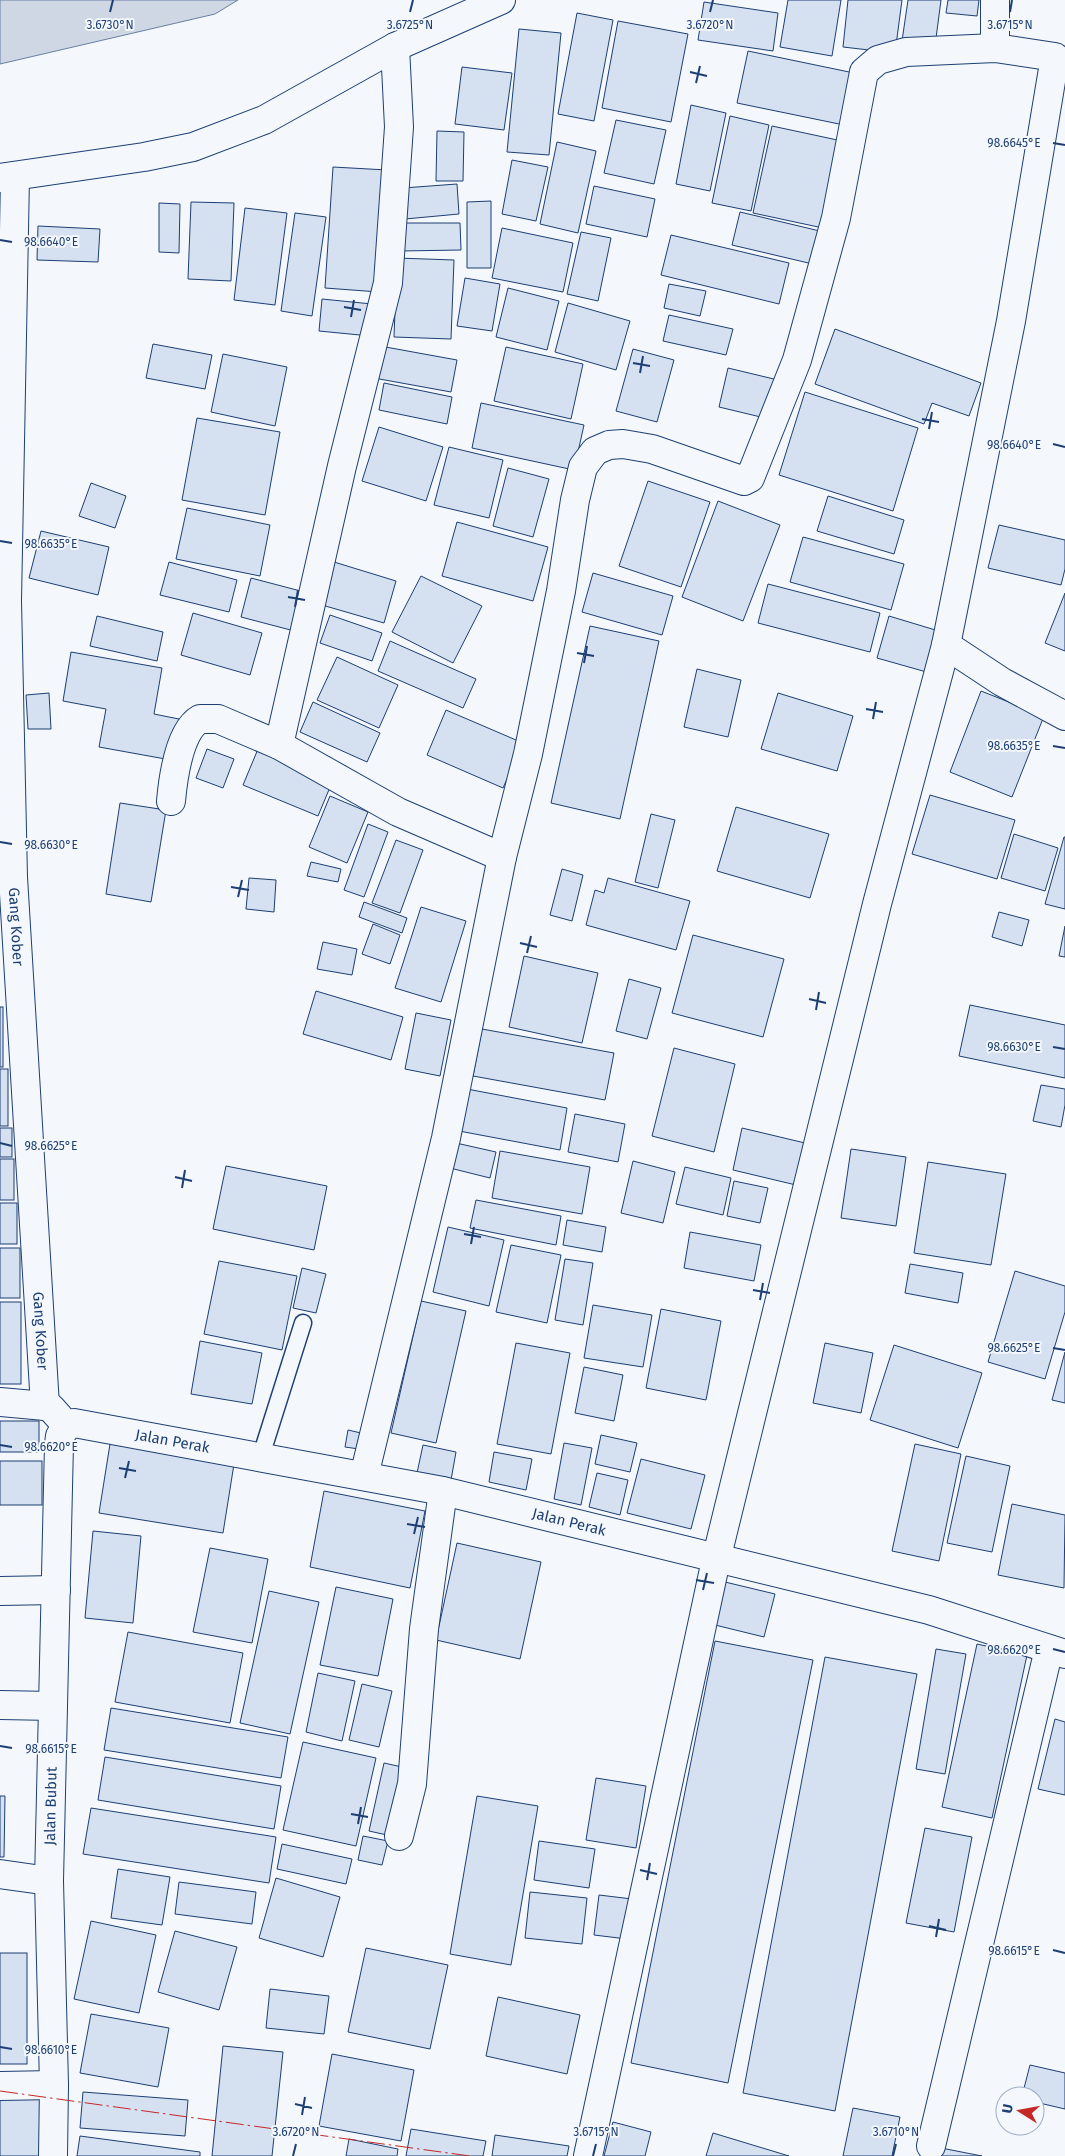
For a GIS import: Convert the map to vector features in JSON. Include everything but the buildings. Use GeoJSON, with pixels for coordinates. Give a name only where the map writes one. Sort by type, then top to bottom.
{"type":"FeatureCollection","features":[{"type":"Feature","properties":{"kind":"street"},"geometry":{"type":"LineString","coordinates":[[7,178],[193,147],[264,120],[395,47],[501,0]]}},
{"type":"Feature","properties":{"kind":"street"},"geometry":{"type":"LineString","coordinates":[[995,0],[995,48]]}},
{"type":"Feature","properties":{"kind":"street"},"geometry":{"type":"LineString","coordinates":[[279,745],[342,466],[388,283],[399,127],[395,47]]}},
{"type":"Feature","properties":{"kind":"street"},"geometry":{"type":"LineString","coordinates":[[364,1476],[446,1138],[502,857],[528,754],[560,591],[575,500],[583,467],[595,451],[609,445],[623,444],[652,450],[744,481],[750,478],[797,360],[836,218],[864,72],[878,60],[906,52],[995,48],[1060,56],[946,645],[877,904],[716,1560],[588,2156]]}},
{"type":"Feature","properties":{"kind":"street","name":"Gang Kober"},"geometry":{"type":"LineString","coordinates":[[7,178],[7,601],[13,858],[45,1406]]}},
{"type":"Feature","properties":{"kind":"street"},"geometry":{"type":"LineString","coordinates":[[946,645],[1002,682],[1065,716]]}},
{"type":"Feature","properties":{"kind":"street"},"geometry":{"type":"LineString","coordinates":[[171,801],[173,773],[189,730],[200,719],[218,719],[279,745],[398,812],[502,857]]}},
{"type":"Feature","properties":{"kind":"street"},"geometry":{"type":"LineString","coordinates":[[0,1402],[45,1406],[56,1413],[66,1427]]}},
{"type":"Feature","properties":{"kind":"street","name":"Jalan Perak"},"geometry":{"type":"LineString","coordinates":[[66,1427],[74,1423],[260,1459],[443,1491],[716,1560],[929,1610],[1057,1651]]}},
{"type":"Feature","properties":{"kind":"street","name":"Jalan Bubut"},"geometry":{"type":"LineString","coordinates":[[53,2156],[54,2085],[49,1881],[60,1436],[66,1427]]}},
{"type":"Feature","properties":{"kind":"street"},"geometry":{"type":"LineString","coordinates":[[399,1836],[412,1784],[424,1629],[443,1491]]}},
{"type":"Feature","properties":{"kind":"street"},"geometry":{"type":"LineString","coordinates":[[0,1591],[56,1590]]}},
{"type":"Feature","properties":{"kind":"street"},"geometry":{"type":"LineString","coordinates":[[931,2146],[1057,1651]]}},
{"type":"Feature","properties":{"kind":"street"},"geometry":{"type":"LineString","coordinates":[[0,1705],[53,1706]]}},
{"type":"Feature","properties":{"kind":"street"},"geometry":{"type":"LineString","coordinates":[[0,1874],[49,1881]]}},
{"type":"Feature","properties":{"kind":"street"},"geometry":{"type":"LineString","coordinates":[[0,2086],[54,2085]]}},
{"type":"Feature","properties":{"kind":"lane"},"geometry":{"type":"LineString","coordinates":[[260,1459],[303,1323]]}},
{"type":"Feature","properties":{"kind":"shaded area"},"geometry":{"type":"Polygon","coordinates":[[[0,0],[238,0],[215,14],[0,64],[0,0]]]}},
{"type":"Feature","properties":{"kind":"power"},"geometry":{"type":"LineString","coordinates":[[0,2091],[470,2156]]}}]}
